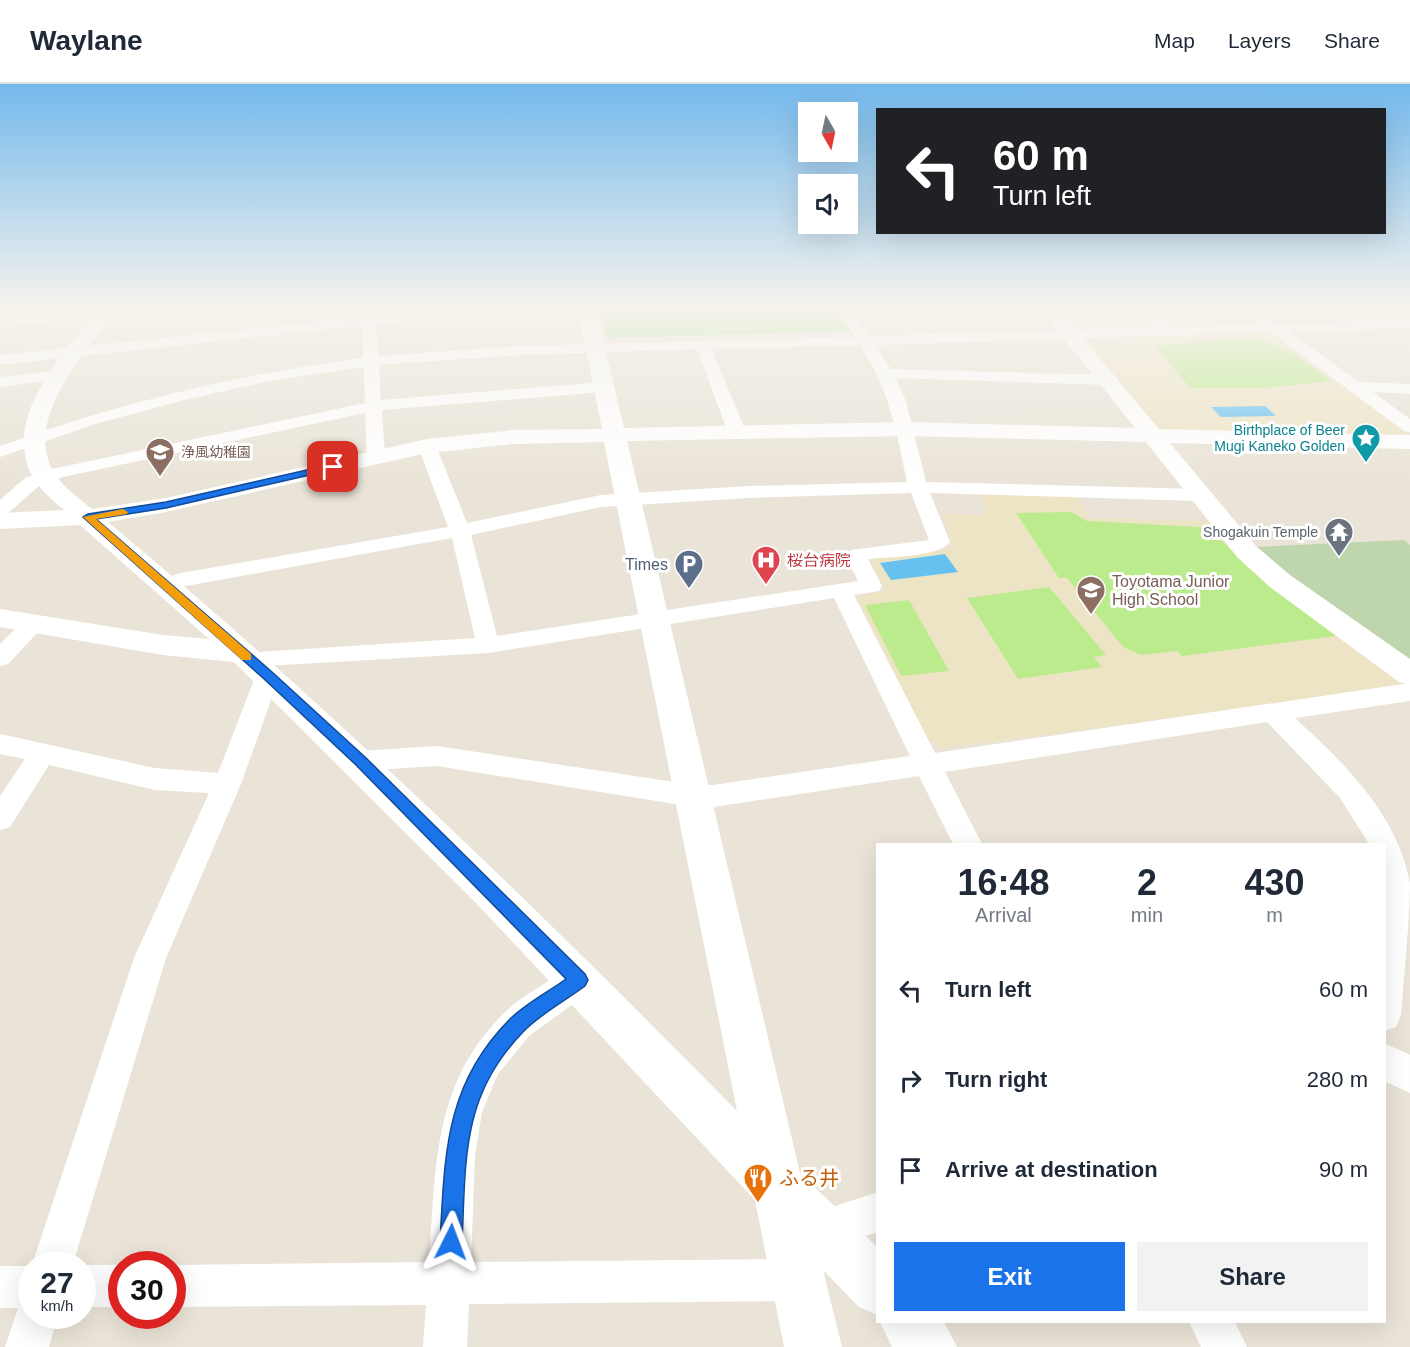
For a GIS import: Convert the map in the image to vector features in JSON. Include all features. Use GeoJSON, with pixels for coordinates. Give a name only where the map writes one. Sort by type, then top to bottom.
{"type":"FeatureCollection","features":[{"type":"Feature","properties":{"kind":"street"},"geometry":{"type":"LineString","coordinates":[[68,365],[44,401],[35,432],[36,453],[45,477],[253,662],[360,761],[579,980],[779,1190],[822,1229],[876,1286]]}},
{"type":"Feature","properties":{"kind":"street"},"geometry":{"type":"LineString","coordinates":[[0,452],[35,432],[234,384],[334,365]]}},
{"type":"Feature","properties":{"kind":"street"},"geometry":{"type":"LineString","coordinates":[[370,365],[376,457]]}},
{"type":"Feature","properties":{"kind":"street"},"geometry":{"type":"LineString","coordinates":[[598,365],[656,620],[813,1347]]}},
{"type":"Feature","properties":{"kind":"street"},"geometry":{"type":"LineString","coordinates":[[710,365],[736,430]]}},
{"type":"Feature","properties":{"kind":"street"},"geometry":{"type":"LineString","coordinates":[[0,618],[253,662],[488,645],[872,586],[856,557],[858,554],[936,545],[940,542],[918,487],[907,429],[886,373],[880,365]]}},
{"type":"Feature","properties":{"kind":"street"},"geometry":{"type":"LineString","coordinates":[[1095,365],[1200,495],[1262,567],[1410,674]]}},
{"type":"Feature","properties":{"kind":"street"},"geometry":{"type":"LineString","coordinates":[[1324,365],[1410,427]]}},
{"type":"Feature","properties":{"kind":"street"},"geometry":{"type":"LineString","coordinates":[[886,373],[1107,380]]}},
{"type":"Feature","properties":{"kind":"street"},"geometry":{"type":"LineString","coordinates":[[0,382],[61,375]]}},
{"type":"Feature","properties":{"kind":"street"},"geometry":{"type":"LineString","coordinates":[[0,510],[32,482],[45,477],[373,406],[603,387]]}},
{"type":"Feature","properties":{"kind":"street"},"geometry":{"type":"LineString","coordinates":[[1355,387],[1410,389]]}},
{"type":"Feature","properties":{"kind":"street"},"geometry":{"type":"LineString","coordinates":[[0,521],[88,517],[166,505],[426,446],[502,437],[736,430],[907,429],[1410,442]]}},
{"type":"Feature","properties":{"kind":"street"},"geometry":{"type":"LineString","coordinates":[[426,446],[460,531],[488,645]]}},
{"type":"Feature","properties":{"kind":"street"},"geometry":{"type":"LineString","coordinates":[[167,585],[181,580],[460,531],[601,501],[748,492],[918,487],[1200,495]]}},
{"type":"Feature","properties":{"kind":"street"},"geometry":{"type":"LineString","coordinates":[[842,591],[966,843]]}},
{"type":"Feature","properties":{"kind":"street"},"geometry":{"type":"LineString","coordinates":[[0,658],[33,624]]}},
{"type":"Feature","properties":{"kind":"street"},"geometry":{"type":"LineString","coordinates":[[55,1251],[150,958],[227,784],[253,662]]}},
{"type":"Feature","properties":{"kind":"street"},"geometry":{"type":"LineString","coordinates":[[360,761],[437,756],[694,796],[713,796],[1410,692]]}},
{"type":"Feature","properties":{"kind":"street"},"geometry":{"type":"LineString","coordinates":[[1274,714],[1317,755],[1356,798],[1380,843]]}},
{"type":"Feature","properties":{"kind":"street"},"geometry":{"type":"LineString","coordinates":[[0,744],[44,752],[154,779],[227,784]]}},
{"type":"Feature","properties":{"kind":"street"},"geometry":{"type":"LineString","coordinates":[[0,819],[44,752]]}},
{"type":"Feature","properties":{"kind":"street"},"geometry":{"type":"LineString","coordinates":[[1386,855],[1396,888],[1386,994]]}},
{"type":"Feature","properties":{"kind":"street"},"geometry":{"type":"LineString","coordinates":[[445,1347],[456,1156],[463,1112],[485,1061],[517,1024],[579,980]]}},
{"type":"Feature","properties":{"kind":"street"},"geometry":{"type":"LineString","coordinates":[[1386,1062],[1410,1075]]}},
{"type":"Feature","properties":{"kind":"street"},"geometry":{"type":"LineString","coordinates":[[822,1229],[876,1213]]}},
{"type":"Feature","properties":{"kind":"street"},"geometry":{"type":"LineString","coordinates":[[186,1286],[799,1280]]}},
{"type":"Feature","properties":{"kind":"street"},"geometry":{"type":"LineString","coordinates":[[0,1287],[18,1287]]}},
{"type":"Feature","properties":{"kind":"street"},"geometry":{"type":"LineString","coordinates":[[909,1323],[928,1347]]}},
{"type":"Feature","properties":{"kind":"street"},"geometry":{"type":"LineString","coordinates":[[1212,1323],[1225,1347]]}},
{"type":"Feature","properties":{"kind":"street"},"geometry":{"type":"LineString","coordinates":[[27,1347],[32,1329]]}},
{"type":"Feature","properties":{"kind":"shaded area"},"geometry":{"type":"Polygon","coordinates":[[[1105,365],[1315,365],[1410,437],[1160,431],[1105,365]]]}},
{"type":"Feature","properties":{"kind":"shaded area","name":"Toyotama Junior High School"},"geometry":{"type":"Polygon","coordinates":[[[979,492],[1077,496],[1090,518],[1214,521],[1400,675],[1402,686],[941,749],[926,739],[857,599],[861,595],[886,591],[870,563],[874,559],[954,548],[942,514],[987,515],[979,492]]]}},
{"type":"Feature","properties":{"kind":"green space"},"geometry":{"type":"Polygon","coordinates":[[[1171,365],[1309,365],[1331,381],[1263,388],[1190,388],[1171,365]]]}},
{"type":"Feature","properties":{"kind":"green space"},"geometry":{"type":"Polygon","coordinates":[[[1071,512],[1087,521],[1199,527],[1214,534],[1273,588],[1336,636],[1182,656],[1177,651],[1141,655],[1123,647],[1067,578],[1059,578],[1016,513],[1071,512]]]}},
{"type":"Feature","properties":{"kind":"green space"},"geometry":{"type":"Polygon","coordinates":[[[1404,540],[1410,545],[1410,659],[1309,592],[1256,547],[1404,540]]]}},
{"type":"Feature","properties":{"kind":"green space"},"geometry":{"type":"Polygon","coordinates":[[[1049,587],[1106,655],[1094,657],[1102,667],[1018,679],[967,598],[1049,587]]]}},
{"type":"Feature","properties":{"kind":"green space"},"geometry":{"type":"Polygon","coordinates":[[[909,600],[949,671],[901,676],[865,605],[909,600]]]}},
{"type":"Feature","properties":{"kind":"water"},"geometry":{"type":"Polygon","coordinates":[[[1265,406],[1276,416],[1221,417],[1211,407],[1265,406]]]}},
{"type":"Feature","properties":{"kind":"water"},"geometry":{"type":"Polygon","coordinates":[[[945,554],[958,572],[891,580],[880,563],[945,554]]]}},
{"type":"Feature","properties":{"kind":"slow traffic"},"geometry":{"type":"LineString","coordinates":[[123,512],[88,517],[247,657]]}},
{"type":"Feature","properties":{"kind":"place","name":"Birthplace of Beer Mugi Kaneko Golden"},"geometry":{"type":"Point","coordinates":[1366,464]}},
{"type":"Feature","properties":{"kind":"place","name":"浄風幼稚園"},"geometry":{"type":"Point","coordinates":[160,478]}},
{"type":"Feature","properties":{"kind":"place","name":"Shogakuin Temple"},"geometry":{"type":"Point","coordinates":[1339,558]}},
{"type":"Feature","properties":{"kind":"place","name":"桜台病院"},"geometry":{"type":"Point","coordinates":[766,586]}},
{"type":"Feature","properties":{"kind":"place","name":"Times"},"geometry":{"type":"Point","coordinates":[689,590]}},
{"type":"Feature","properties":{"kind":"place","name":"Toyotama Junior High School"},"geometry":{"type":"Point","coordinates":[1091,616]}},
{"type":"Feature","properties":{"kind":"place","name":"ふる井"},"geometry":{"type":"Point","coordinates":[758,1204]}},
{"type":"Feature","properties":{"kind":"route"},"geometry":{"type":"LineString","coordinates":[[333,467],[166,505],[88,517],[268,675],[360,761],[579,980],[517,1024],[485,1061],[463,1112],[456,1156],[451,1242]]}}]}
